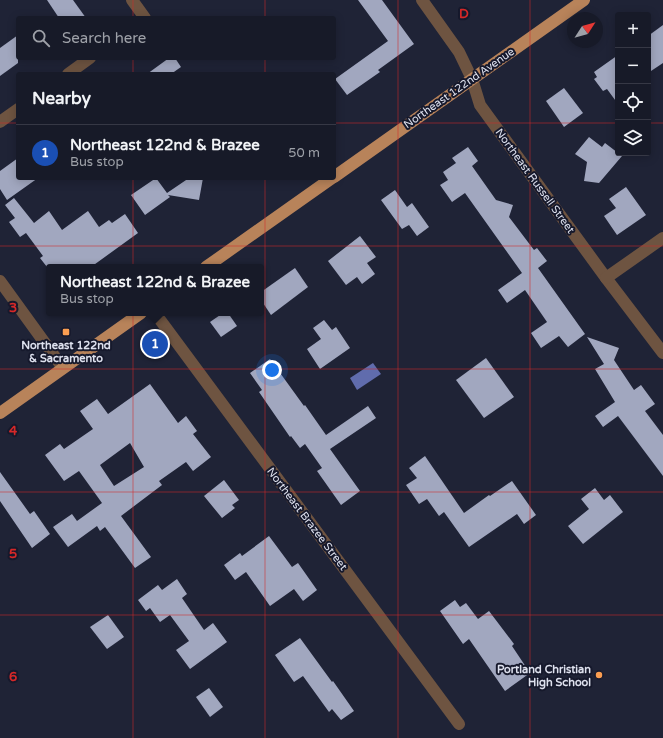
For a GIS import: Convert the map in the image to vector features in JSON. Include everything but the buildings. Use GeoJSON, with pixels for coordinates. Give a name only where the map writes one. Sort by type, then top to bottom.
{"type":"FeatureCollection","features":[{"type":"Feature","properties":{"kind":"main road","name":"Northeast 122nd Avenue"},"geometry":{"type":"LineString","coordinates":[[336,175],[584,0]]}},
{"type":"Feature","properties":{"kind":"main road","name":"Northeast 122nd Avenue"},"geometry":{"type":"LineString","coordinates":[[210,264],[329,180]]}},
{"type":"Feature","properties":{"kind":"main road"},"geometry":{"type":"LineString","coordinates":[[0,413],[137,316]]}},
{"type":"Feature","properties":{"kind":"street"},"geometry":{"type":"LineString","coordinates":[[132,0],[144,16]]}},
{"type":"Feature","properties":{"kind":"street","name":"Northeast Russell Street"},"geometry":{"type":"LineString","coordinates":[[422,0],[459,52],[472,79],[480,105],[663,354]]}},
{"type":"Feature","properties":{"kind":"street"},"geometry":{"type":"LineString","coordinates":[[71,72],[87,60]]}},
{"type":"Feature","properties":{"kind":"street"},"geometry":{"type":"LineString","coordinates":[[0,122],[16,110]]}},
{"type":"Feature","properties":{"kind":"street"},"geometry":{"type":"LineString","coordinates":[[606,278],[663,238]]}},
{"type":"Feature","properties":{"kind":"street"},"geometry":{"type":"LineString","coordinates":[[0,281],[63,368]]}},
{"type":"Feature","properties":{"kind":"street","name":"Northeast Brazee Street"},"geometry":{"type":"LineString","coordinates":[[157,316],[459,724]]}},
{"type":"Feature","properties":{"kind":"water"},"geometry":{"type":"Polygon","coordinates":[[[373,363],[381,374],[357,390],[350,378],[373,363]]]}},
{"type":"Feature","properties":{"kind":"place","name":"Northeast 122nd & Sacramento"},"geometry":{"type":"Point","coordinates":[66,332]}},
{"type":"Feature","properties":{"kind":"place","name":"Northeast 122nd & Brazee"},"geometry":{"type":"Point","coordinates":[155,344]}},
{"type":"Feature","properties":{"kind":"place","name":"Portland Christian High School"},"geometry":{"type":"Point","coordinates":[599,675]}}]}
